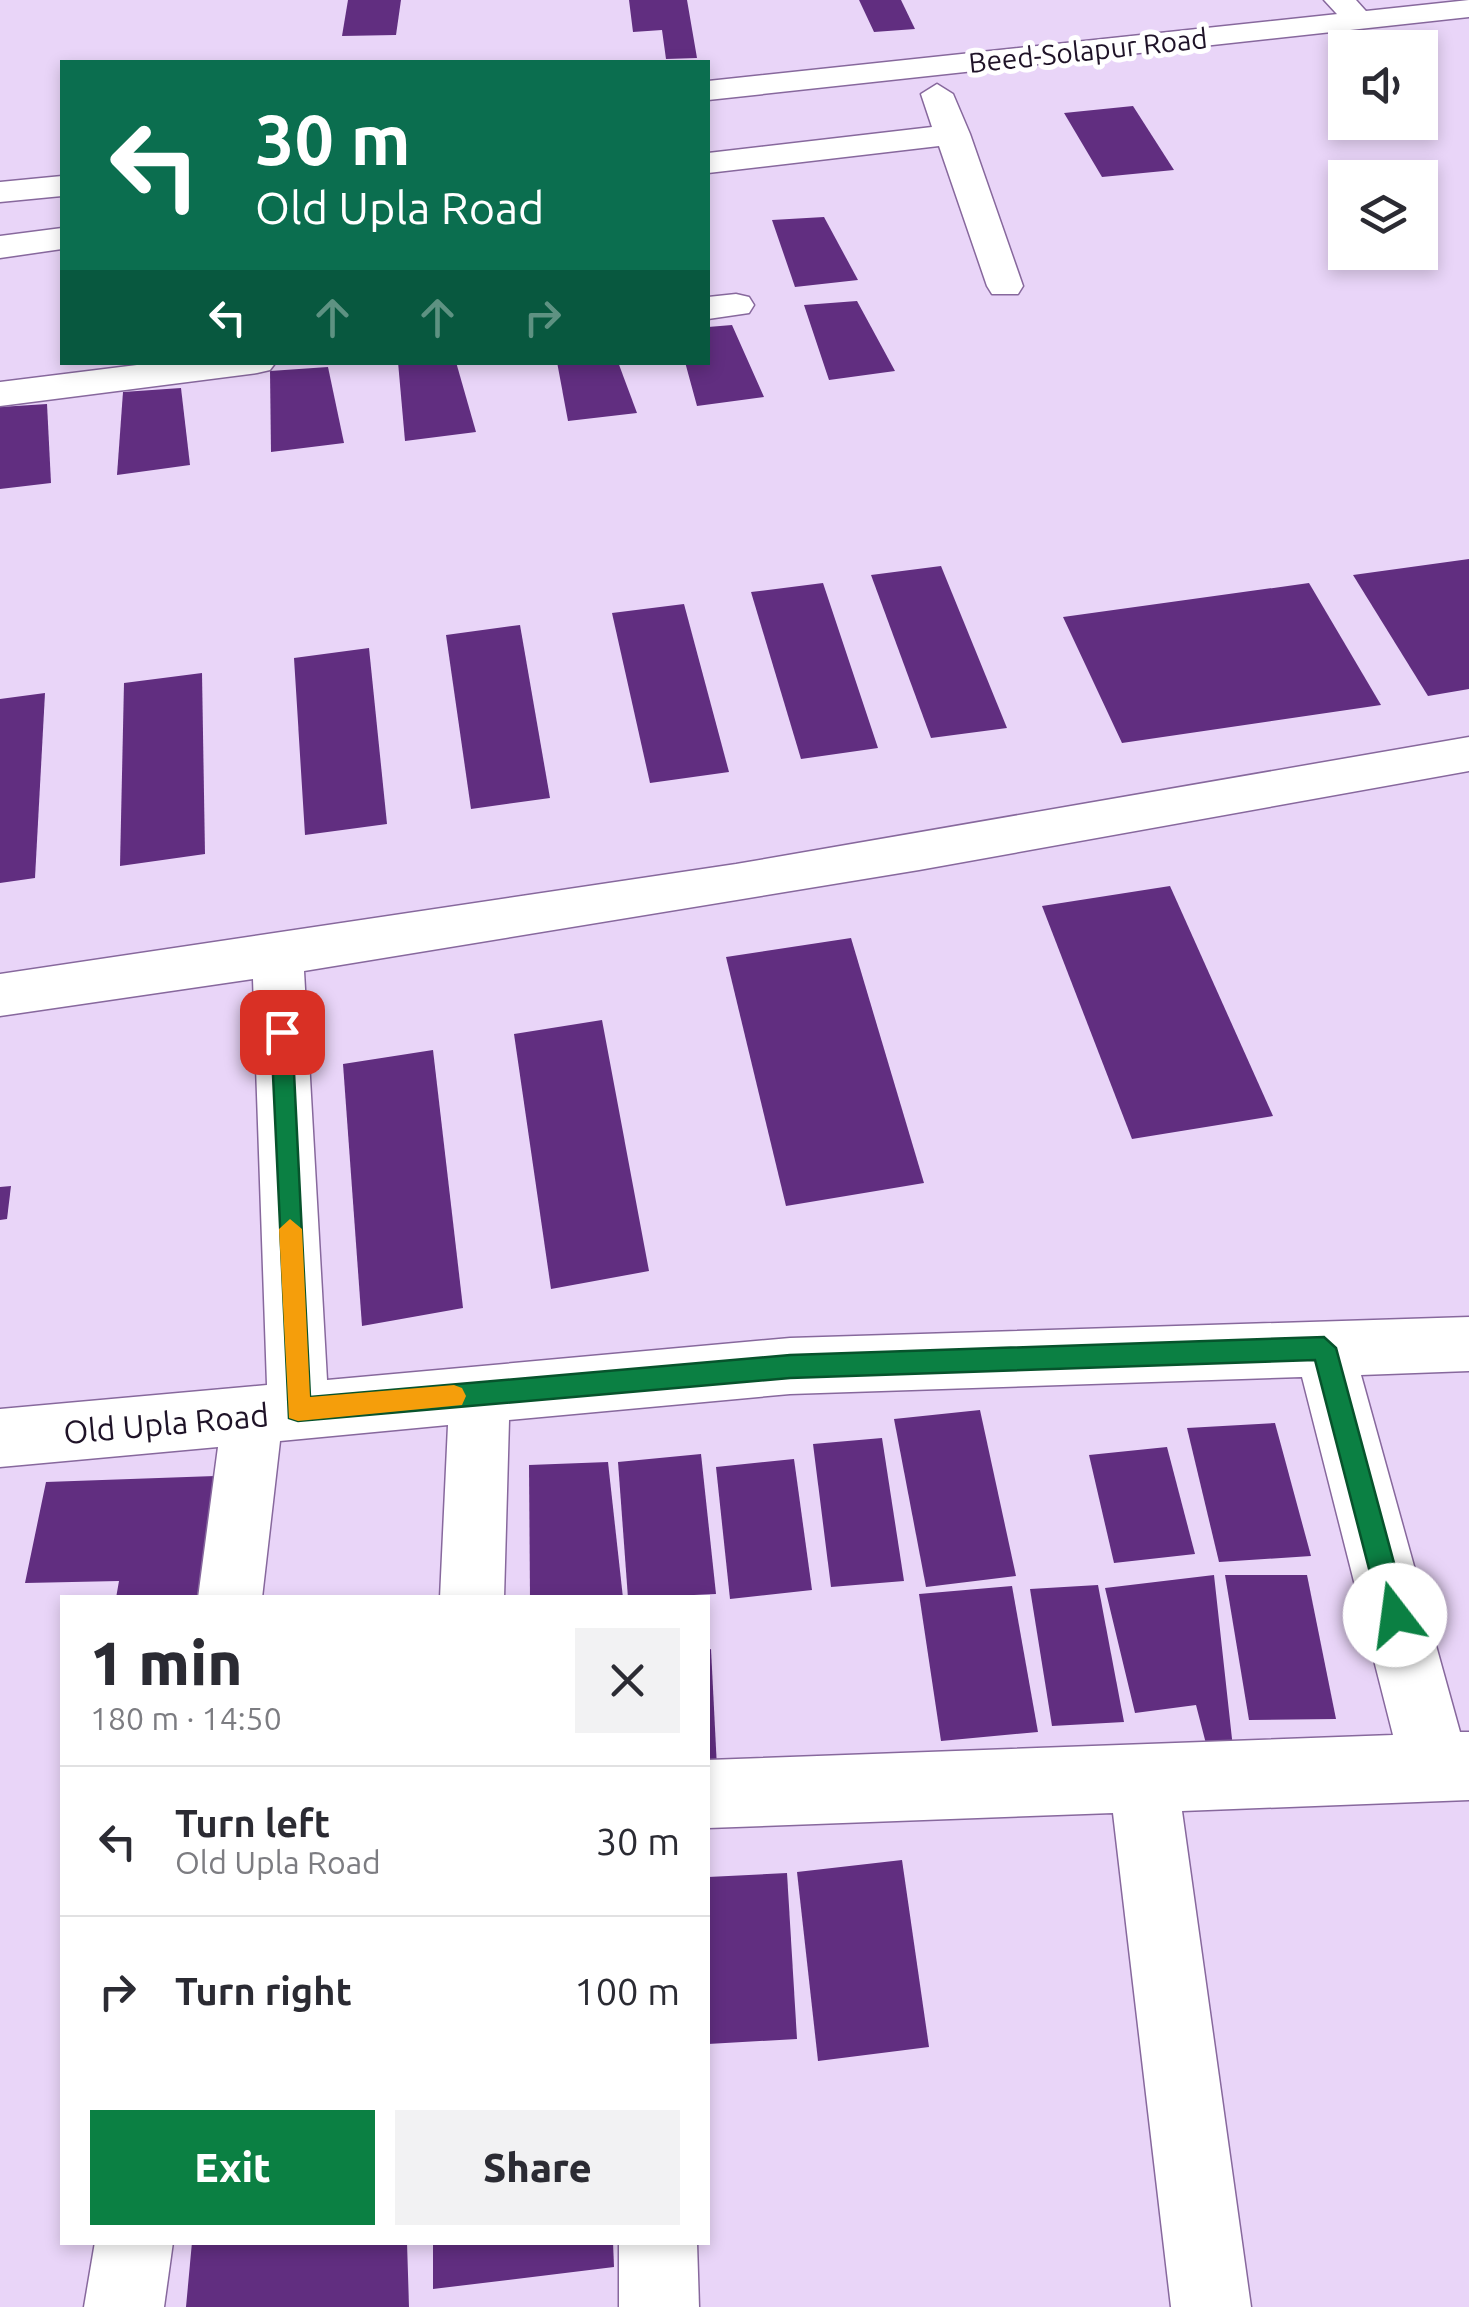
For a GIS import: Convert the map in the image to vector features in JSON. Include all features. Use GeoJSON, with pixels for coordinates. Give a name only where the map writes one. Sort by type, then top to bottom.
{"type":"FeatureCollection","features":[{"type":"Feature","properties":{"kind":"street","name":"Beed-Solapur Road"},"geometry":{"type":"LineString","coordinates":[[710,118],[937,94],[1469,8]]}},
{"type":"Feature","properties":{"kind":"street","name":"Beed-Solapur Road"},"geometry":{"type":"LineString","coordinates":[[710,91],[1348,29],[1469,34]]}},
{"type":"Feature","properties":{"kind":"street"},"geometry":{"type":"LineString","coordinates":[[937,94],[1004,286]]}},
{"type":"Feature","properties":{"kind":"street"},"geometry":{"type":"LineString","coordinates":[[710,163],[954,134]]}},
{"type":"Feature","properties":{"kind":"street"},"geometry":{"type":"LineString","coordinates":[[0,164],[60,157]]}},
{"type":"Feature","properties":{"kind":"street"},"geometry":{"type":"LineString","coordinates":[[0,192],[60,186]]}},
{"type":"Feature","properties":{"kind":"street"},"geometry":{"type":"LineString","coordinates":[[0,246],[60,239]]}},
{"type":"Feature","properties":{"kind":"street"},"geometry":{"type":"LineString","coordinates":[[0,394],[232,365]]}},
{"type":"Feature","properties":{"kind":"street"},"geometry":{"type":"LineString","coordinates":[[0,995],[746,883],[1469,754]]}},
{"type":"Feature","properties":{"kind":"street"},"geometry":{"type":"LineString","coordinates":[[231,1595],[275,1413],[278,956]]}},
{"type":"Feature","properties":{"kind":"street","name":"Old Upla Road"},"geometry":{"type":"LineString","coordinates":[[0,1438],[790,1366],[1469,1344]]}},
{"type":"Feature","properties":{"kind":"street"},"geometry":{"type":"LineString","coordinates":[[710,1794],[1452,1766],[1324,1348]]}},
{"type":"Feature","properties":{"kind":"street"},"geometry":{"type":"LineString","coordinates":[[472,1595],[480,1394]]}},
{"type":"Feature","properties":{"kind":"street"},"geometry":{"type":"LineString","coordinates":[[1143,1779],[1211,2307]]}},
{"type":"Feature","properties":{"kind":"street"},"geometry":{"type":"LineString","coordinates":[[124,2307],[134,2245]]}},
{"type":"Feature","properties":{"kind":"street"},"geometry":{"type":"LineString","coordinates":[[658,2245],[659,2307]]}},
{"type":"Feature","properties":{"kind":"building"},"geometry":{"type":"Polygon","coordinates":[[[348,0],[401,0],[396,35],[342,36],[348,0]]]}},
{"type":"Feature","properties":{"kind":"building"},"geometry":{"type":"Polygon","coordinates":[[[629,0],[687,0],[697,58],[666,59],[662,30],[633,32],[629,0]]]}},
{"type":"Feature","properties":{"kind":"building"},"geometry":{"type":"Polygon","coordinates":[[[859,0],[901,0],[915,29],[874,32],[859,0]]]}},
{"type":"Feature","properties":{"kind":"building"},"geometry":{"type":"Polygon","coordinates":[[[1133,106],[1174,170],[1102,177],[1064,113],[1133,106]]]}},
{"type":"Feature","properties":{"kind":"building"},"geometry":{"type":"Polygon","coordinates":[[[824,217],[858,280],[795,287],[772,220],[824,217]]]}},
{"type":"Feature","properties":{"kind":"building"},"geometry":{"type":"Polygon","coordinates":[[[857,301],[895,371],[829,380],[804,305],[857,301]]]}},
{"type":"Feature","properties":{"kind":"building"},"geometry":{"type":"Polygon","coordinates":[[[732,325],[764,397],[697,406],[686,365],[710,365],[710,327],[732,325]]]}},
{"type":"Feature","properties":{"kind":"building"},"geometry":{"type":"Polygon","coordinates":[[[398,365],[457,365],[476,432],[405,441],[398,365]]]}},
{"type":"Feature","properties":{"kind":"building"},"geometry":{"type":"Polygon","coordinates":[[[558,365],[619,365],[637,413],[568,421],[558,365]]]}},
{"type":"Feature","properties":{"kind":"building"},"geometry":{"type":"Polygon","coordinates":[[[328,367],[344,443],[271,452],[270,371],[328,367]]]}},
{"type":"Feature","properties":{"kind":"building"},"geometry":{"type":"Polygon","coordinates":[[[181,388],[190,465],[117,475],[123,392],[181,388]]]}},
{"type":"Feature","properties":{"kind":"building"},"geometry":{"type":"Polygon","coordinates":[[[47,404],[51,483],[0,489],[0,407],[47,404]]]}},
{"type":"Feature","properties":{"kind":"building"},"geometry":{"type":"Polygon","coordinates":[[[1469,559],[1469,689],[1428,696],[1353,575],[1469,559]]]}},
{"type":"Feature","properties":{"kind":"building"},"geometry":{"type":"Polygon","coordinates":[[[941,566],[1007,728],[931,738],[871,575],[941,566]]]}},
{"type":"Feature","properties":{"kind":"building"},"geometry":{"type":"Polygon","coordinates":[[[823,583],[878,748],[801,759],[751,592],[823,583]]]}},
{"type":"Feature","properties":{"kind":"building"},"geometry":{"type":"Polygon","coordinates":[[[1309,583],[1381,705],[1122,743],[1063,617],[1309,583]]]}},
{"type":"Feature","properties":{"kind":"building"},"geometry":{"type":"Polygon","coordinates":[[[684,604],[729,772],[650,783],[612,613],[684,604]]]}},
{"type":"Feature","properties":{"kind":"building"},"geometry":{"type":"Polygon","coordinates":[[[520,625],[550,798],[471,809],[446,635],[520,625]]]}},
{"type":"Feature","properties":{"kind":"building"},"geometry":{"type":"Polygon","coordinates":[[[369,648],[387,824],[305,835],[294,658],[369,648]]]}},
{"type":"Feature","properties":{"kind":"building"},"geometry":{"type":"Polygon","coordinates":[[[202,673],[205,854],[120,866],[124,683],[202,673]]]}},
{"type":"Feature","properties":{"kind":"building"},"geometry":{"type":"Polygon","coordinates":[[[45,693],[35,878],[0,883],[0,699],[45,693]]]}},
{"type":"Feature","properties":{"kind":"building"},"geometry":{"type":"Polygon","coordinates":[[[1170,886],[1273,1116],[1132,1139],[1042,906],[1170,886]]]}},
{"type":"Feature","properties":{"kind":"building"},"geometry":{"type":"Polygon","coordinates":[[[851,938],[924,1183],[786,1206],[726,957],[851,938]]]}},
{"type":"Feature","properties":{"kind":"building"},"geometry":{"type":"Polygon","coordinates":[[[602,1020],[649,1271],[551,1289],[514,1034],[602,1020]]]}},
{"type":"Feature","properties":{"kind":"building"},"geometry":{"type":"Polygon","coordinates":[[[433,1050],[463,1308],[362,1326],[343,1064],[433,1050]]]}},
{"type":"Feature","properties":{"kind":"building"},"geometry":{"type":"Polygon","coordinates":[[[11,1186],[7,1219],[0,1220],[0,1187],[11,1186]]]}},
{"type":"Feature","properties":{"kind":"building"},"geometry":{"type":"Polygon","coordinates":[[[980,1410],[1016,1576],[926,1587],[894,1419],[980,1410]]]}},
{"type":"Feature","properties":{"kind":"building"},"geometry":{"type":"Polygon","coordinates":[[[1275,1423],[1311,1556],[1219,1562],[1187,1428],[1275,1423]]]}},
{"type":"Feature","properties":{"kind":"building"},"geometry":{"type":"Polygon","coordinates":[[[882,1438],[904,1581],[831,1587],[813,1444],[882,1438]]]}},
{"type":"Feature","properties":{"kind":"building"},"geometry":{"type":"Polygon","coordinates":[[[1167,1447],[1195,1554],[1114,1563],[1089,1455],[1167,1447]]]}},
{"type":"Feature","properties":{"kind":"building"},"geometry":{"type":"Polygon","coordinates":[[[701,1454],[716,1594],[628,1595],[618,1462],[701,1454]]]}},
{"type":"Feature","properties":{"kind":"building"},"geometry":{"type":"Polygon","coordinates":[[[794,1459],[812,1590],[730,1599],[716,1467],[794,1459]]]}},
{"type":"Feature","properties":{"kind":"building"},"geometry":{"type":"Polygon","coordinates":[[[608,1462],[623,1595],[530,1595],[529,1465],[608,1462]]]}},
{"type":"Feature","properties":{"kind":"building"},"geometry":{"type":"Polygon","coordinates":[[[215,1476],[197,1595],[117,1595],[119,1581],[25,1583],[46,1482],[215,1476]]]}},
{"type":"Feature","properties":{"kind":"building"},"geometry":{"type":"Polygon","coordinates":[[[1214,1575],[1233,1748],[1212,1767],[1196,1705],[1135,1713],[1105,1588],[1214,1575]]]}},
{"type":"Feature","properties":{"kind":"building"},"geometry":{"type":"Polygon","coordinates":[[[1225,1575],[1307,1575],[1336,1719],[1249,1720],[1225,1575]]]}},
{"type":"Feature","properties":{"kind":"building"},"geometry":{"type":"Polygon","coordinates":[[[1098,1585],[1124,1722],[1052,1726],[1030,1589],[1098,1585]]]}},
{"type":"Feature","properties":{"kind":"building"},"geometry":{"type":"Polygon","coordinates":[[[1012,1586],[1038,1732],[941,1741],[919,1594],[1012,1586]]]}},
{"type":"Feature","properties":{"kind":"building"},"geometry":{"type":"Polygon","coordinates":[[[711,1649],[717,1768],[710,1768],[711,1649]]]}},
{"type":"Feature","properties":{"kind":"building"},"geometry":{"type":"Polygon","coordinates":[[[902,1860],[929,2047],[818,2061],[797,1872],[902,1860]]]}},
{"type":"Feature","properties":{"kind":"building"},"geometry":{"type":"Polygon","coordinates":[[[787,1873],[797,2039],[710,2044],[710,1877],[787,1873]]]}},
{"type":"Feature","properties":{"kind":"building"},"geometry":{"type":"Polygon","coordinates":[[[192,2245],[407,2245],[409,2307],[186,2307],[192,2245]]]}},
{"type":"Feature","properties":{"kind":"building"},"geometry":{"type":"Polygon","coordinates":[[[433,2245],[613,2245],[614,2267],[433,2289],[433,2245]]]}},
{"type":"Feature","properties":{"kind":"slow traffic"},"geometry":{"type":"LineString","coordinates":[[290,1229],[298,1410],[454,1396]]}},
{"type":"Feature","properties":{"kind":"route"},"geometry":{"type":"LineString","coordinates":[[282,1032],[298,1410],[790,1366],[1324,1348],[1395,1615]]}}]}
